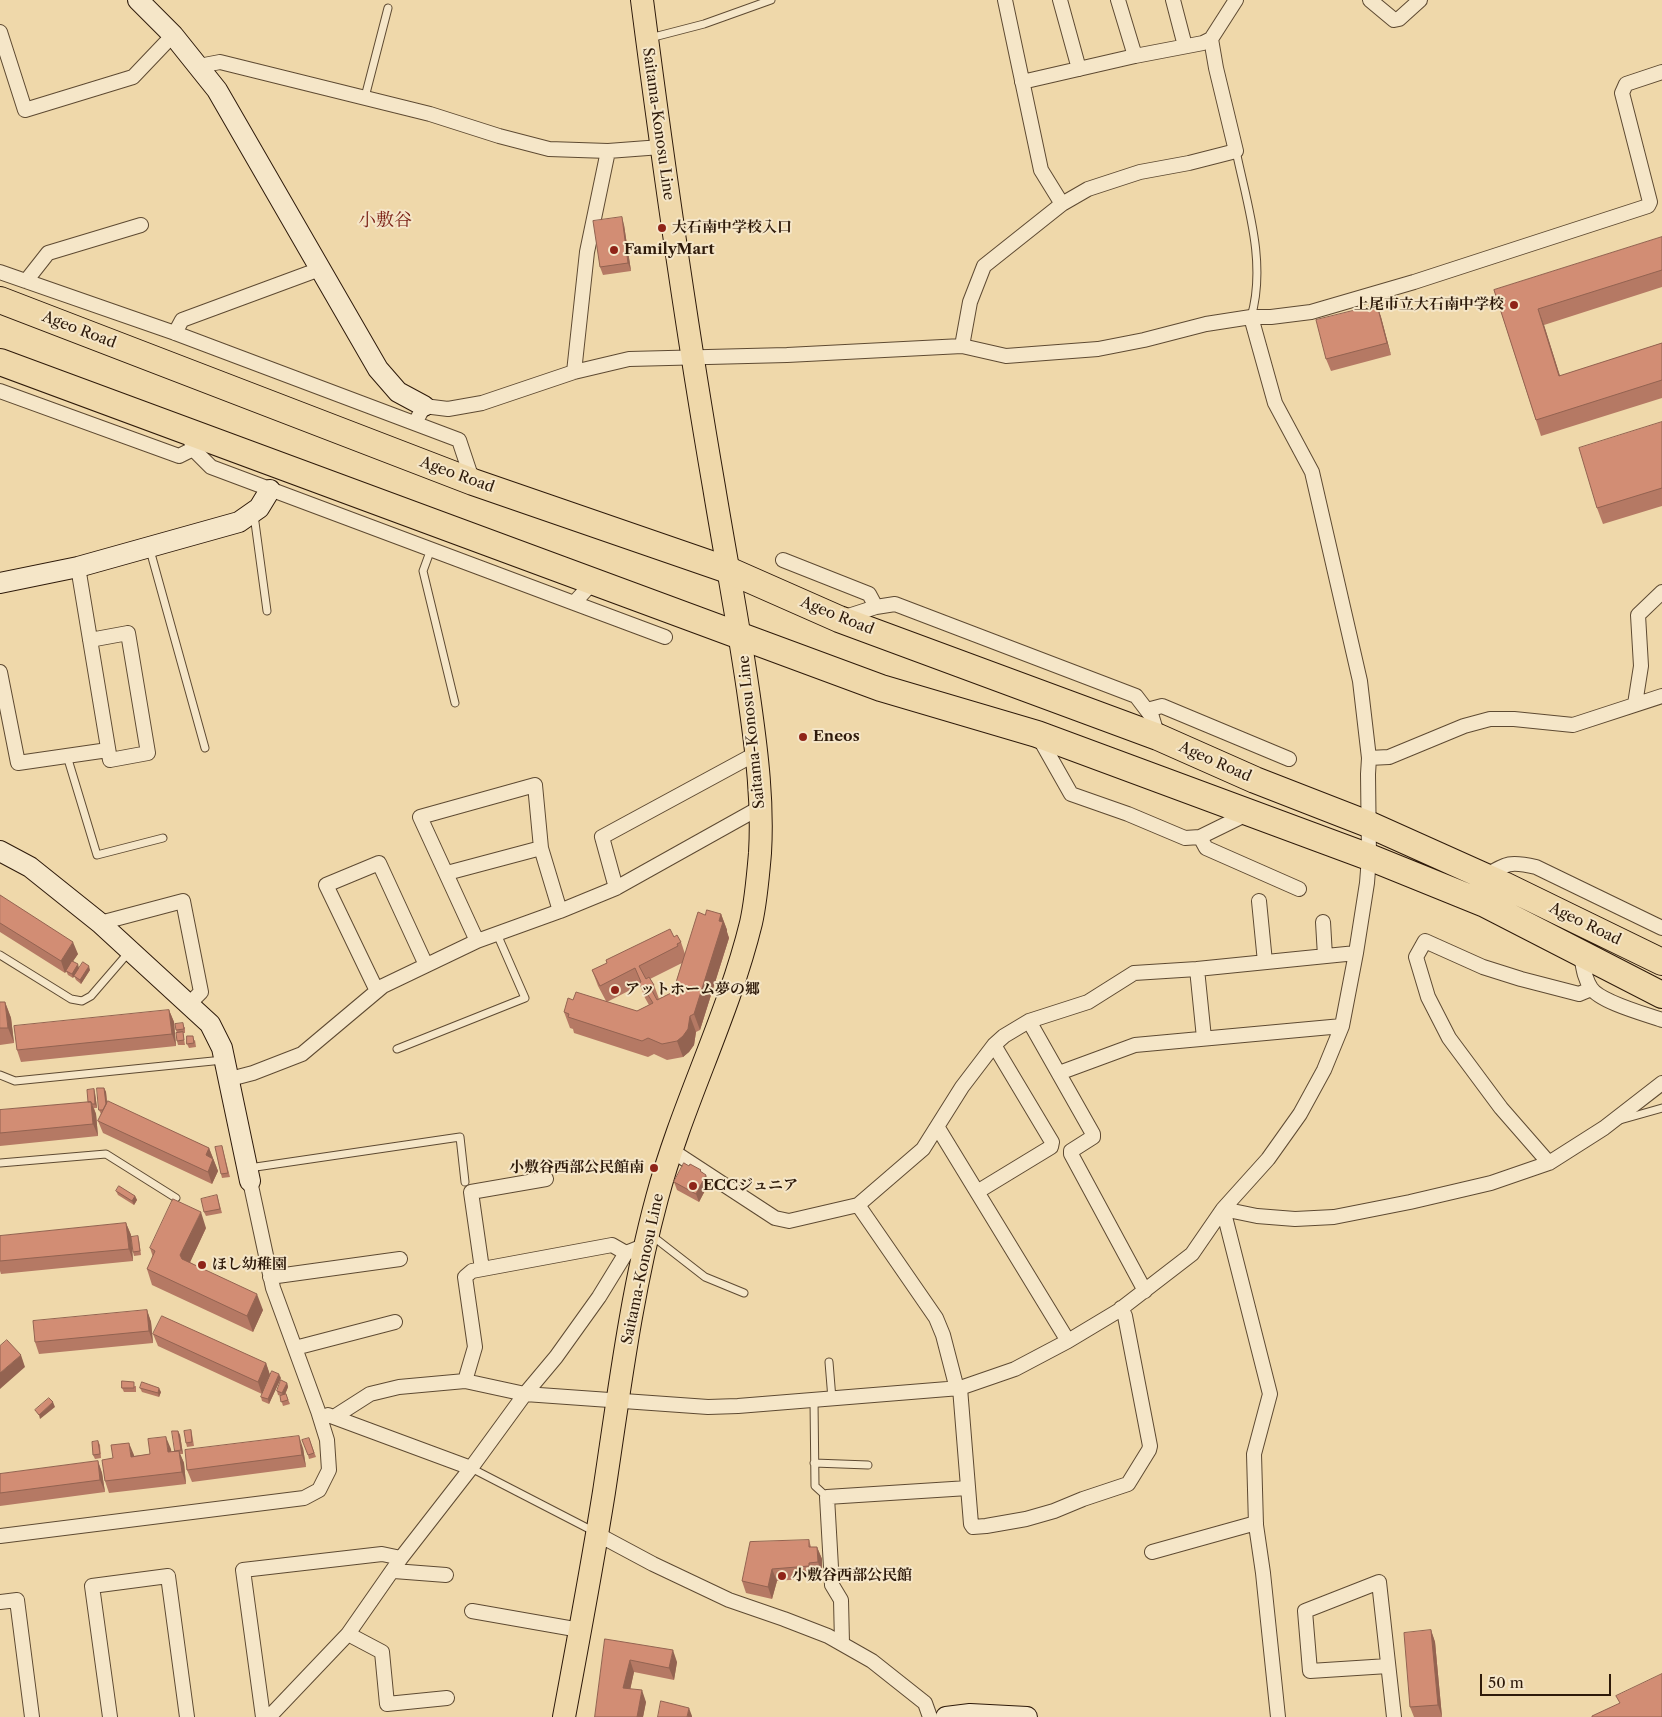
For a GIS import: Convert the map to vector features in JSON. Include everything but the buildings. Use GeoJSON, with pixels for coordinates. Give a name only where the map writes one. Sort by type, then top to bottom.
{"type":"FeatureCollection","features":[{"type":"Feature","properties":{"kind":"highway","name":"Ageo Road"},"geometry":{"type":"LineString","coordinates":[[0,300],[473,482],[728,570],[839,619],[1158,736],[1255,780],[1368,824],[1485,876],[1662,962]]}},
{"type":"Feature","properties":{"kind":"highway","name":"Ageo Road"},"geometry":{"type":"LineString","coordinates":[[0,362],[191,441],[593,582],[881,688],[1037,734],[1369,857],[1485,904],[1662,995]]}},
{"type":"Feature","properties":{"kind":"main road","name":"Saitama-Konosu Line"},"geometry":{"type":"LineString","coordinates":[[564,1717],[597,1534],[630,1326],[640,1244],[734,979],[752,919],[760,853],[761,808],[757,753],[741,636],[691,358],[642,0]]}},
{"type":"Feature","properties":{"kind":"street"},"geometry":{"type":"LineString","coordinates":[[138,0],[174,35],[217,90],[378,369],[420,415],[459,440],[473,482]]}},
{"type":"Feature","properties":{"kind":"street"},"geometry":{"type":"LineString","coordinates":[[1005,0],[1040,170],[1062,204]]}},
{"type":"Feature","properties":{"kind":"street"},"geometry":{"type":"LineString","coordinates":[[1060,0],[1079,69]]}},
{"type":"Feature","properties":{"kind":"street"},"geometry":{"type":"LineString","coordinates":[[1118,0],[1135,56]]}},
{"type":"Feature","properties":{"kind":"street"},"geometry":{"type":"LineString","coordinates":[[1173,0],[1185,46]]}},
{"type":"Feature","properties":{"kind":"street"},"geometry":{"type":"LineString","coordinates":[[1022,82],[1135,56],[1203,43],[1211,39],[1236,0]]}},
{"type":"Feature","properties":{"kind":"street"},"geometry":{"type":"LineString","coordinates":[[1370,0],[1394,20],[1399,19],[1420,0]]}},
{"type":"Feature","properties":{"kind":"street"},"geometry":{"type":"LineString","coordinates":[[0,32],[25,110],[133,77],[174,35]]}},
{"type":"Feature","properties":{"kind":"street"},"geometry":{"type":"LineString","coordinates":[[962,346],[970,302],[984,266],[1062,204],[1088,189],[1140,172],[1189,163],[1236,151],[1211,39]]}},
{"type":"Feature","properties":{"kind":"street"},"geometry":{"type":"LineString","coordinates":[[199,66],[220,62],[430,114],[499,136],[549,149],[608,152],[661,147]]}},
{"type":"Feature","properties":{"kind":"street"},"geometry":{"type":"LineString","coordinates":[[0,272],[420,415],[482,403],[574,372],[629,359],[962,346],[1006,356],[1098,350],[1206,324],[1251,317],[1271,317],[1312,312],[1414,282],[1648,206],[1650,202],[1622,93],[1626,84],[1662,72]]}},
{"type":"Feature","properties":{"kind":"street"},"geometry":{"type":"LineString","coordinates":[[574,372],[587,252],[608,152]]}},
{"type":"Feature","properties":{"kind":"street"},"geometry":{"type":"LineString","coordinates":[[26,281],[48,253],[142,225]]}},
{"type":"Feature","properties":{"kind":"street"},"geometry":{"type":"LineString","coordinates":[[175,333],[182,320],[320,269]]}},
{"type":"Feature","properties":{"kind":"street"},"geometry":{"type":"LineString","coordinates":[[334,1417],[370,1394],[399,1387],[465,1381],[525,1394],[708,1407],[958,1388],[1016,1369],[1068,1341],[1121,1308],[1192,1254],[1223,1209],[1268,1159],[1300,1114],[1324,1070],[1342,1026],[1356,953],[1367,883],[1369,857],[1369,758],[1360,681],[1312,472],[1275,403],[1251,317]]}},
{"type":"Feature","properties":{"kind":"street"},"geometry":{"type":"LineString","coordinates":[[0,392],[179,456],[191,441],[211,467],[666,637]]}},
{"type":"Feature","properties":{"kind":"street"},"geometry":{"type":"LineString","coordinates":[[0,583],[78,566],[239,522],[259,508],[270,490]]}},
{"type":"Feature","properties":{"kind":"street"},"geometry":{"type":"LineString","coordinates":[[783,560],[868,594],[876,607]]}},
{"type":"Feature","properties":{"kind":"street"},"geometry":{"type":"LineString","coordinates":[[78,566],[90,640],[108,750],[110,760],[148,753],[128,633],[90,640]]}},
{"type":"Feature","properties":{"kind":"street"},"geometry":{"type":"LineString","coordinates":[[574,603],[593,582]]}},
{"type":"Feature","properties":{"kind":"street"},"geometry":{"type":"LineString","coordinates":[[1636,704],[1641,666],[1638,615],[1662,592]]}},
{"type":"Feature","properties":{"kind":"street"},"geometry":{"type":"LineString","coordinates":[[839,619],[876,607],[895,604],[1136,696],[1152,717],[1158,736]]}},
{"type":"Feature","properties":{"kind":"street"},"geometry":{"type":"LineString","coordinates":[[0,672],[18,763],[108,750]]}},
{"type":"Feature","properties":{"kind":"street"},"geometry":{"type":"LineString","coordinates":[[1369,758],[1388,757],[1456,729],[1490,719],[1514,718],[1573,725],[1662,696]]}},
{"type":"Feature","properties":{"kind":"street"},"geometry":{"type":"LineString","coordinates":[[1147,710],[1162,706],[1289,759]]}},
{"type":"Feature","properties":{"kind":"street"},"geometry":{"type":"LineString","coordinates":[[1037,734],[1071,794],[1128,814],[1185,838],[1200,837],[1250,812]]}},
{"type":"Feature","properties":{"kind":"street"},"geometry":{"type":"LineString","coordinates":[[616,888],[602,837],[757,753]]}},
{"type":"Feature","properties":{"kind":"street"},"geometry":{"type":"LineString","coordinates":[[477,941],[420,817],[535,785],[540,848],[560,910]]}},
{"type":"Feature","properties":{"kind":"street"},"geometry":{"type":"LineString","coordinates":[[230,1079],[253,1073],[302,1054],[383,986],[477,941],[616,888],[761,808]]}},
{"type":"Feature","properties":{"kind":"street"},"geometry":{"type":"LineString","coordinates":[[1200,837],[1206,848],[1299,889]]}},
{"type":"Feature","properties":{"kind":"street"},"geometry":{"type":"LineString","coordinates":[[447,874],[540,848]]}},
{"type":"Feature","properties":{"kind":"street"},"geometry":{"type":"LineString","coordinates":[[0,851],[30,867],[100,923],[210,1024],[222,1048],[230,1079],[273,1288],[318,1411],[326,1440],[329,1470],[319,1490],[304,1498],[0,1536]]}},
{"type":"Feature","properties":{"kind":"street"},"geometry":{"type":"LineString","coordinates":[[377,991],[326,885],[379,863],[426,965]]}},
{"type":"Feature","properties":{"kind":"street"},"geometry":{"type":"LineString","coordinates":[[1485,876],[1504,865],[1517,863],[1536,868],[1662,928]]}},
{"type":"Feature","properties":{"kind":"street"},"geometry":{"type":"LineString","coordinates":[[100,923],[182,901],[200,992],[188,1004]]}},
{"type":"Feature","properties":{"kind":"street"},"geometry":{"type":"LineString","coordinates":[[1259,901],[1265,962]]}},
{"type":"Feature","properties":{"kind":"street"},"geometry":{"type":"LineString","coordinates":[[1323,922],[1325,956]]}},
{"type":"Feature","properties":{"kind":"street"},"geometry":{"type":"LineString","coordinates":[[1549,1163],[1502,1108],[1449,1038],[1428,996],[1416,957],[1426,941],[1483,967],[1521,979],[1579,994],[1591,989]]}},
{"type":"Feature","properties":{"kind":"street"},"geometry":{"type":"LineString","coordinates":[[672,1150],[775,1218],[781,1220],[789,1221],[858,1205],[916,1157],[938,1128],[962,1087],[994,1045],[1004,1036],[1029,1021],[1088,1002],[1134,972],[1197,969],[1356,953]]}},
{"type":"Feature","properties":{"kind":"street"},"geometry":{"type":"LineString","coordinates":[[1581,954],[1584,975],[1591,989],[1601,997],[1662,1020]]}},
{"type":"Feature","properties":{"kind":"street"},"geometry":{"type":"LineString","coordinates":[[1197,969],[1204,1038]]}},
{"type":"Feature","properties":{"kind":"street"},"geometry":{"type":"LineString","coordinates":[[1029,1021],[1093,1134],[1093,1137],[1071,1151],[1071,1154],[1145,1291]]}},
{"type":"Feature","properties":{"kind":"street"},"geometry":{"type":"LineString","coordinates":[[1059,1072],[1135,1045],[1342,1026]]}},
{"type":"Feature","properties":{"kind":"street"},"geometry":{"type":"LineString","coordinates":[[977,1192],[1051,1147],[1052,1142],[994,1045]]}},
{"type":"Feature","properties":{"kind":"street"},"geometry":{"type":"LineString","coordinates":[[1223,1209],[1257,1216],[1296,1219],[1334,1217],[1491,1183],[1549,1163],[1610,1123],[1662,1083]]}},
{"type":"Feature","properties":{"kind":"street"},"geometry":{"type":"LineString","coordinates":[[938,1128],[1068,1341]]}},
{"type":"Feature","properties":{"kind":"street"},"geometry":{"type":"LineString","coordinates":[[482,1269],[471,1192],[546,1179]]}},
{"type":"Feature","properties":{"kind":"street"},"geometry":{"type":"LineString","coordinates":[[858,1205],[936,1318],[943,1335],[958,1388],[971,1524],[973,1527],[1026,1519],[1054,1511],[1130,1482],[1150,1446],[1125,1316],[1121,1308]]}},
{"type":"Feature","properties":{"kind":"street"},"geometry":{"type":"LineString","coordinates":[[1223,1209],[1270,1394],[1254,1454],[1256,1523],[1278,1717]]}},
{"type":"Feature","properties":{"kind":"street"},"geometry":{"type":"LineString","coordinates":[[465,1381],[475,1347],[465,1277],[472,1270],[612,1245],[640,1244]]}},
{"type":"Feature","properties":{"kind":"street"},"geometry":{"type":"LineString","coordinates":[[269,1717],[348,1634],[397,1564],[640,1244]]}},
{"type":"Feature","properties":{"kind":"street"},"geometry":{"type":"LineString","coordinates":[[270,1276],[400,1259]]}},
{"type":"Feature","properties":{"kind":"street"},"geometry":{"type":"LineString","coordinates":[[295,1348],[395,1322]]}},
{"type":"Feature","properties":{"kind":"street"},"geometry":{"type":"LineString","coordinates":[[318,1411],[470,1468]]}},
{"type":"Feature","properties":{"kind":"street"},"geometry":{"type":"LineString","coordinates":[[842,1643],[841,1600],[832,1585],[827,1497],[968,1488]]}},
{"type":"Feature","properties":{"kind":"street"},"geometry":{"type":"LineString","coordinates":[[1152,1552],[1256,1523]]}},
{"type":"Feature","properties":{"kind":"street"},"geometry":{"type":"LineString","coordinates":[[597,1534],[653,1564],[729,1600],[784,1619],[842,1643],[872,1661],[925,1703],[930,1717]]}},
{"type":"Feature","properties":{"kind":"street"},"geometry":{"type":"LineString","coordinates":[[263,1717],[243,1570],[382,1554],[397,1564],[446,1575]]}},
{"type":"Feature","properties":{"kind":"street"},"geometry":{"type":"LineString","coordinates":[[110,1717],[92,1586],[168,1576],[187,1717]]}},
{"type":"Feature","properties":{"kind":"street"},"geometry":{"type":"LineString","coordinates":[[1388,1666],[1310,1671],[1305,1611],[1379,1582],[1394,1717]]}},
{"type":"Feature","properties":{"kind":"street"},"geometry":{"type":"LineString","coordinates":[[0,1602],[17,1600],[32,1717]]}},
{"type":"Feature","properties":{"kind":"street"},"geometry":{"type":"LineString","coordinates":[[472,1611],[580,1630]]}},
{"type":"Feature","properties":{"kind":"street"},"geometry":{"type":"LineString","coordinates":[[348,1634],[382,1652],[387,1704],[447,1698]]}},
{"type":"Feature","properties":{"kind":"street"},"geometry":{"type":"LineString","coordinates":[[946,1717],[970,1714],[1027,1717]]}},
{"type":"Feature","properties":{"kind":"lane"},"geometry":{"type":"LineString","coordinates":[[647,39],[704,24],[771,0]]}},
{"type":"Feature","properties":{"kind":"lane"},"geometry":{"type":"LineString","coordinates":[[365,97],[388,8]]}},
{"type":"Feature","properties":{"kind":"lane"},"geometry":{"type":"LineString","coordinates":[[1236,151],[1257,265],[1256,301],[1251,317]]}},
{"type":"Feature","properties":{"kind":"lane"},"geometry":{"type":"LineString","coordinates":[[254,512],[267,611]]}},
{"type":"Feature","properties":{"kind":"lane"},"geometry":{"type":"LineString","coordinates":[[149,547],[205,748]]}},
{"type":"Feature","properties":{"kind":"lane"},"geometry":{"type":"LineString","coordinates":[[431,549],[423,571],[455,703]]}},
{"type":"Feature","properties":{"kind":"lane"},"geometry":{"type":"LineString","coordinates":[[67,756],[97,855],[163,838]]}},
{"type":"Feature","properties":{"kind":"lane"},"geometry":{"type":"LineString","coordinates":[[397,1049],[525,998],[497,934]]}},
{"type":"Feature","properties":{"kind":"lane"},"geometry":{"type":"LineString","coordinates":[[0,955],[71,999],[82,1001],[91,996],[131,950]]}},
{"type":"Feature","properties":{"kind":"lane"},"geometry":{"type":"LineString","coordinates":[[0,1075],[15,1081],[225,1060]]}},
{"type":"Feature","properties":{"kind":"lane"},"geometry":{"type":"LineString","coordinates":[[1610,1123],[1662,1108]]}},
{"type":"Feature","properties":{"kind":"lane"},"geometry":{"type":"LineString","coordinates":[[249,1175],[460,1137],[465,1182]]}},
{"type":"Feature","properties":{"kind":"lane"},"geometry":{"type":"LineString","coordinates":[[0,1163],[106,1154],[176,1198]]}},
{"type":"Feature","properties":{"kind":"lane"},"geometry":{"type":"LineString","coordinates":[[640,1244],[705,1277],[744,1294]]}},
{"type":"Feature","properties":{"kind":"lane"},"geometry":{"type":"LineString","coordinates":[[829,1362],[832,1399]]}},
{"type":"Feature","properties":{"kind":"lane"},"geometry":{"type":"LineString","coordinates":[[814,1400],[815,1486],[827,1497]]}},
{"type":"Feature","properties":{"kind":"lane"},"geometry":{"type":"LineString","coordinates":[[814,1464],[868,1465]]}},
{"type":"Feature","properties":{"kind":"lane"},"geometry":{"type":"LineString","coordinates":[[470,1468],[597,1534]]}},
{"type":"Feature","properties":{"kind":"place","name":"大石南中学校入口"},"geometry":{"type":"Point","coordinates":[662,228]}},
{"type":"Feature","properties":{"kind":"place","name":"FamilyMart"},"geometry":{"type":"Point","coordinates":[614,250]}},
{"type":"Feature","properties":{"kind":"place","name":"上尾市立大石南中学校"},"geometry":{"type":"Point","coordinates":[1514,305]}},
{"type":"Feature","properties":{"kind":"place","name":"Eneos"},"geometry":{"type":"Point","coordinates":[803,737]}},
{"type":"Feature","properties":{"kind":"place","name":"アットホーム夢の郷"},"geometry":{"type":"Point","coordinates":[615,990]}},
{"type":"Feature","properties":{"kind":"place","name":"小敷谷西部公民館南"},"geometry":{"type":"Point","coordinates":[654,1168]}},
{"type":"Feature","properties":{"kind":"place","name":"ECCジュニア"},"geometry":{"type":"Point","coordinates":[693,1186]}},
{"type":"Feature","properties":{"kind":"place","name":"ほし幼稚園"},"geometry":{"type":"Point","coordinates":[202,1265]}},
{"type":"Feature","properties":{"kind":"place","name":"小敷谷西部公民館"},"geometry":{"type":"Point","coordinates":[782,1576]}},
{"type":"Feature","properties":{"kind":"district","name":"小敷谷"},"geometry":{"type":"Point","coordinates":[385,221]}}]}
